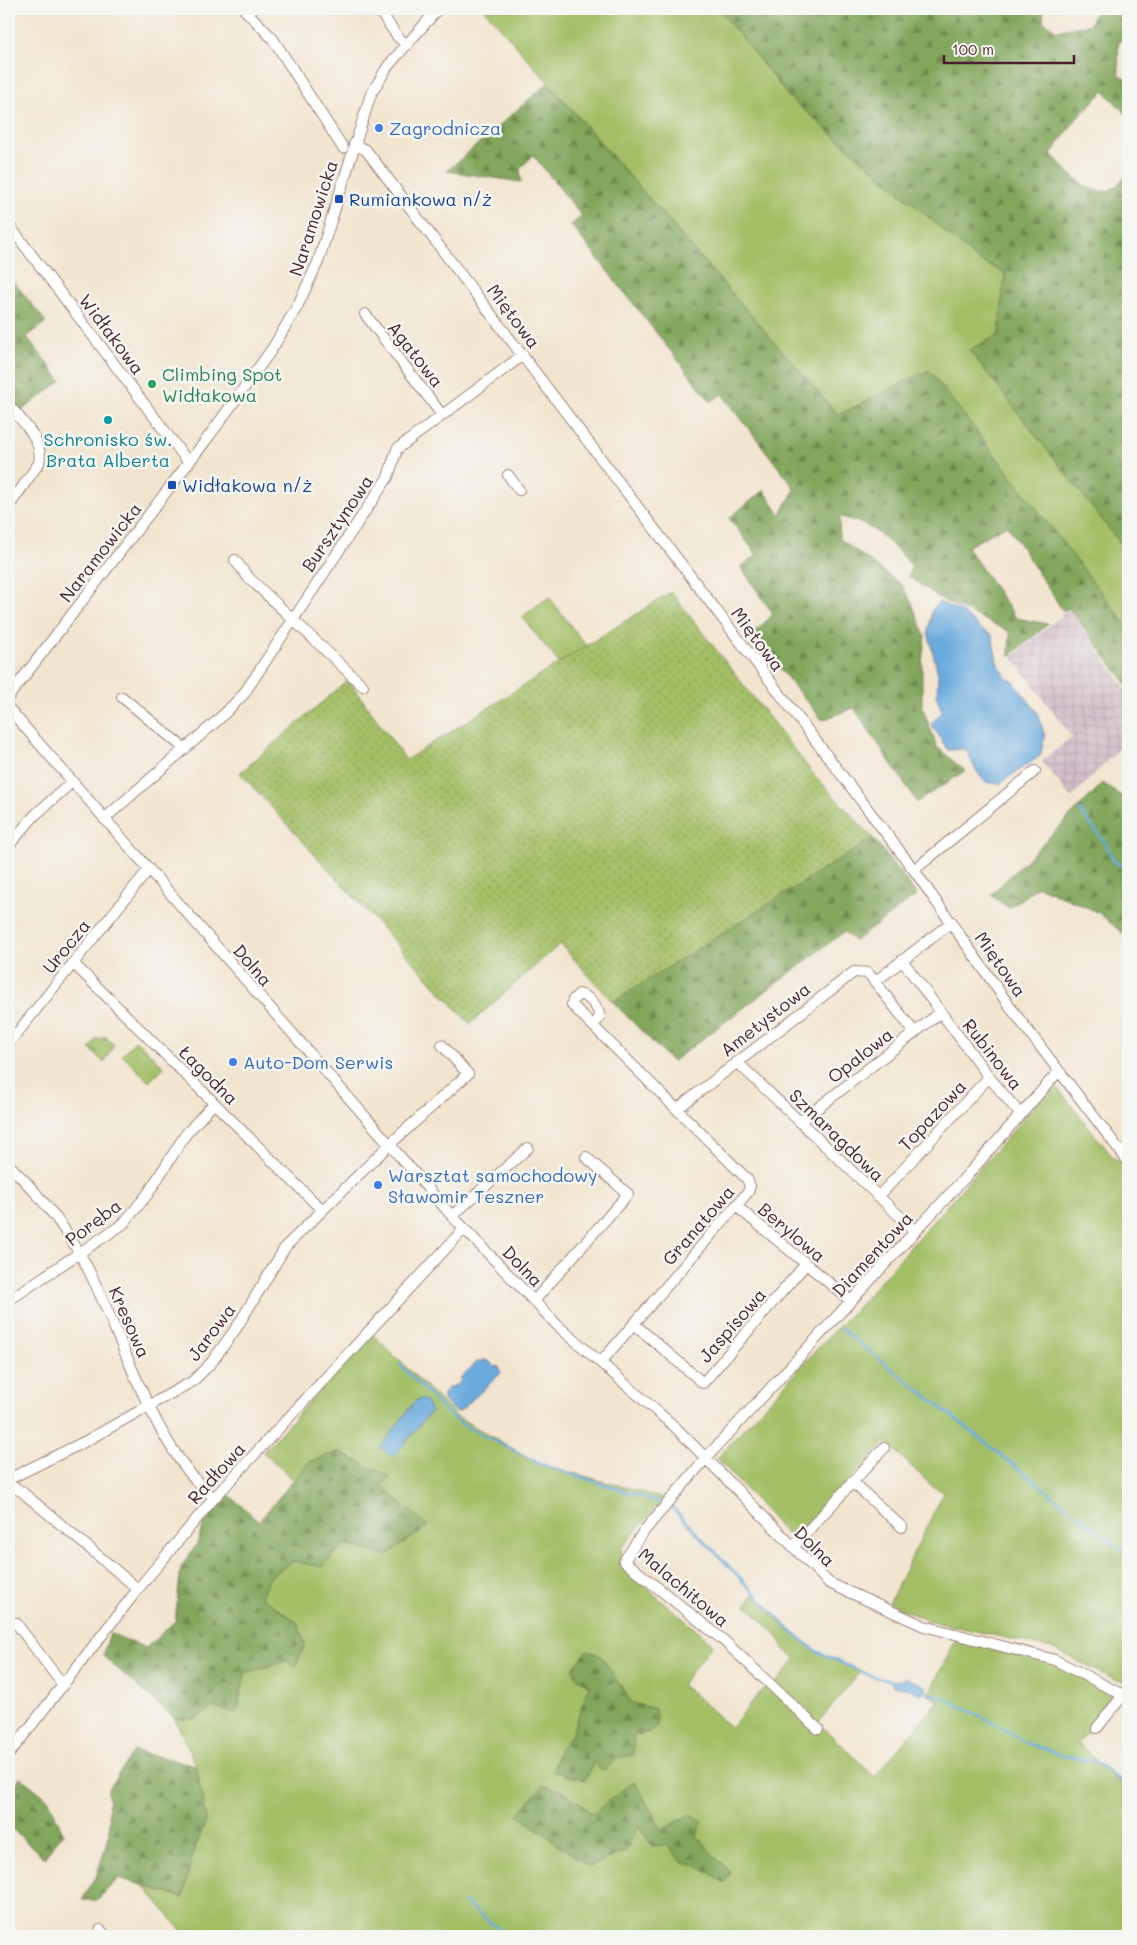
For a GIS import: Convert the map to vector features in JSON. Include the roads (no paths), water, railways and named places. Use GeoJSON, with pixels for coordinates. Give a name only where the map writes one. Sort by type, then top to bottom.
{"type":"FeatureCollection","features":[{"type":"Feature","properties":{"kind":"street"},"geometry":{"type":"LineString","coordinates":[[244,9],[273,39],[343,148]]}},
{"type":"Feature","properties":{"kind":"street"},"geometry":{"type":"LineString","coordinates":[[378,9],[398,37],[406,44]]}},
{"type":"Feature","properties":{"kind":"street","name":"Naramowicka"},"geometry":{"type":"LineString","coordinates":[[9,696],[189,463],[265,361],[297,307],[323,248],[354,144],[374,87],[406,44],[438,9]]}},
{"type":"Feature","properties":{"kind":"street","name":"Miętowa"},"geometry":{"type":"LineString","coordinates":[[354,144],[366,150],[523,355],[914,870],[1013,1010],[1128,1161]]}},
{"type":"Feature","properties":{"kind":"street","name":"Widłakowa"},"geometry":{"type":"LineString","coordinates":[[9,225],[189,463]]}},
{"type":"Feature","properties":{"kind":"street","name":"Agatowa"},"geometry":{"type":"LineString","coordinates":[[365,314],[442,415]]}},
{"type":"Feature","properties":{"kind":"street","name":"Bursztynowa"},"geometry":{"type":"LineString","coordinates":[[104,819],[237,701],[294,620],[318,580],[388,477],[397,449],[523,355]]}},
{"type":"Feature","properties":{"kind":"street"},"geometry":{"type":"LineString","coordinates":[[9,405],[40,446],[41,455],[39,462],[9,506]]}},
{"type":"Feature","properties":{"kind":"street"},"geometry":{"type":"LineString","coordinates":[[508,475],[519,490]]}},
{"type":"Feature","properties":{"kind":"street"},"geometry":{"type":"LineString","coordinates":[[235,560],[247,576],[363,686]]}},
{"type":"Feature","properties":{"kind":"street"},"geometry":{"type":"LineString","coordinates":[[122,697],[184,749]]}},
{"type":"Feature","properties":{"kind":"street","name":"Dolna"},"geometry":{"type":"LineString","coordinates":[[9,709],[452,1216],[534,1302],[675,1427],[829,1583],[917,1623],[960,1637],[1056,1660],[1126,1692]]}},
{"type":"Feature","properties":{"kind":"street"},"geometry":{"type":"LineString","coordinates":[[914,870],[1035,771]]}},
{"type":"Feature","properties":{"kind":"street"},"geometry":{"type":"LineString","coordinates":[[9,845],[35,815],[72,782]]}},
{"type":"Feature","properties":{"kind":"street","name":"Urocza"},"geometry":{"type":"LineString","coordinates":[[9,1043],[149,870]]}},
{"type":"Feature","properties":{"kind":"street"},"geometry":{"type":"LineString","coordinates":[[915,1033],[876,981],[952,922]]}},
{"type":"Feature","properties":{"kind":"street","name":"Rubinowa"},"geometry":{"type":"LineString","coordinates":[[902,960],[988,1077],[1020,1114]]}},
{"type":"Feature","properties":{"kind":"street","name":"Łagodna"},"geometry":{"type":"LineString","coordinates":[[73,963],[322,1210]]}},
{"type":"Feature","properties":{"kind":"street","name":"Ametystowa"},"geometry":{"type":"LineString","coordinates":[[676,1109],[850,974],[854,972],[868,973],[876,981]]}},
{"type":"Feature","properties":{"kind":"street","name":"Rubinowa"},"geometry":{"type":"LineString","coordinates":[[915,1033],[941,1012]]}},
{"type":"Feature","properties":{"kind":"street","name":"Granatowa"},"geometry":{"type":"LineString","coordinates":[[593,1026],[747,1179],[750,1186],[748,1192],[601,1362]]}},
{"type":"Feature","properties":{"kind":"street","name":"Opalowa"},"geometry":{"type":"LineString","coordinates":[[800,1122],[915,1033]]}},
{"type":"Feature","properties":{"kind":"street","name":"Jarowa"},"geometry":{"type":"LineString","coordinates":[[9,1478],[84,1442],[183,1388],[211,1363],[245,1316],[282,1252],[389,1145],[468,1074],[442,1045]]}},
{"type":"Feature","properties":{"kind":"street","name":"Szmaragdowa"},"geometry":{"type":"LineString","coordinates":[[737,1062],[915,1231]]}},
{"type":"Feature","properties":{"kind":"street","name":"Diamentowa"},"geometry":{"type":"LineString","coordinates":[[706,1458],[1059,1071]]}},
{"type":"Feature","properties":{"kind":"street","name":"Topazowa"},"geometry":{"type":"LineString","coordinates":[[878,1197],[988,1077]]}},
{"type":"Feature","properties":{"kind":"street","name":"Poręba"},"geometry":{"type":"LineString","coordinates":[[9,1300],[113,1232],[133,1214],[186,1134],[214,1103]]}},
{"type":"Feature","properties":{"kind":"street"},"geometry":{"type":"LineString","coordinates":[[452,1216],[528,1148]]}},
{"type":"Feature","properties":{"kind":"street"},"geometry":{"type":"LineString","coordinates":[[534,1302],[628,1194],[586,1157]]}},
{"type":"Feature","properties":{"kind":"street","name":"Kresowa"},"geometry":{"type":"LineString","coordinates":[[9,1165],[41,1199],[80,1254],[150,1406],[171,1446],[197,1481],[214,1498]]}},
{"type":"Feature","properties":{"kind":"street","name":"Berylowa"},"geometry":{"type":"LineString","coordinates":[[736,1206],[850,1300]]}},
{"type":"Feature","properties":{"kind":"street","name":"Radłowa"},"geometry":{"type":"LineString","coordinates":[[9,1754],[138,1589],[214,1498],[464,1228]]}},
{"type":"Feature","properties":{"kind":"street","name":"Jaspisowa"},"geometry":{"type":"LineString","coordinates":[[634,1324],[703,1383],[806,1265]]}},
{"type":"Feature","properties":{"kind":"street"},"geometry":{"type":"LineString","coordinates":[[793,1547],[884,1448]]}},
{"type":"Feature","properties":{"kind":"street","name":"Malachitowa"},"geometry":{"type":"LineString","coordinates":[[706,1458],[644,1531],[624,1561],[722,1639],[818,1729]]}},
{"type":"Feature","properties":{"kind":"street"},"geometry":{"type":"LineString","coordinates":[[852,1482],[902,1527]]}},
{"type":"Feature","properties":{"kind":"street"},"geometry":{"type":"LineString","coordinates":[[9,1485],[21,1491],[138,1589]]}},
{"type":"Feature","properties":{"kind":"street"},"geometry":{"type":"LineString","coordinates":[[16,1624],[63,1685]]}},
{"type":"Feature","properties":{"kind":"street"},"geometry":{"type":"LineString","coordinates":[[1097,1728],[1126,1692]]}},
{"type":"Feature","properties":{"kind":"water"},"geometry":{"type":"Polygon","coordinates":[[[939,602],[962,612],[981,629],[992,635],[997,662],[1006,677],[1014,682],[1038,713],[1045,737],[1040,756],[999,784],[985,782],[975,769],[966,749],[948,750],[931,724],[942,712],[937,697],[938,674],[928,632],[932,610],[939,602]]]}},
{"type":"Feature","properties":{"kind":"water"},"geometry":{"type":"Polygon","coordinates":[[[489,1361],[495,1367],[498,1366],[501,1373],[459,1412],[454,1411],[443,1400],[443,1394],[449,1387],[457,1385],[461,1381],[460,1378],[477,1362],[489,1361]]]}},
{"type":"Feature","properties":{"kind":"water"},"geometry":{"type":"Polygon","coordinates":[[[425,1400],[431,1411],[396,1454],[392,1456],[380,1448],[415,1401],[425,1400]]]}},
{"type":"Feature","properties":{"kind":"water"},"geometry":{"type":"Polygon","coordinates":[[[904,1677],[926,1686],[924,1693],[921,1695],[910,1689],[893,1686],[891,1681],[902,1680],[904,1677]]]}},
{"type":"Feature","properties":{"kind":"waterway"},"geometry":{"type":"LineString","coordinates":[[1080,810],[1107,846],[1113,860],[1128,872]]}},
{"type":"Feature","properties":{"kind":"waterway"},"geometry":{"type":"LineString","coordinates":[[840,1328],[1128,1555]]}},
{"type":"Feature","properties":{"kind":"waterway"},"geometry":{"type":"LineString","coordinates":[[400,1365],[444,1410],[463,1425],[540,1464],[665,1504]]}},
{"type":"Feature","properties":{"kind":"waterway"},"geometry":{"type":"LineString","coordinates":[[670,1505],[792,1632],[816,1651],[871,1676],[891,1681]]}},
{"type":"Feature","properties":{"kind":"waterway"},"geometry":{"type":"LineString","coordinates":[[925,1692],[944,1698],[998,1725],[1026,1743],[1063,1756],[1095,1761],[1128,1787]]}},
{"type":"Feature","properties":{"kind":"waterway"},"geometry":{"type":"LineString","coordinates":[[464,1902],[508,1936]]}},
{"type":"Feature","properties":{"kind":"place","name":"Zagrodnicza"},"geometry":{"type":"Point","coordinates":[379,128]}},
{"type":"Feature","properties":{"kind":"place","name":"Rumiankowa n/ż"},"geometry":{"type":"Point","coordinates":[339,199]}},
{"type":"Feature","properties":{"kind":"place","name":"Climbing Spot Widłakowa"},"geometry":{"type":"Point","coordinates":[152,384]}},
{"type":"Feature","properties":{"kind":"place","name":"Schronisko św. Brata Alberta"},"geometry":{"type":"Point","coordinates":[108,420]}},
{"type":"Feature","properties":{"kind":"place","name":"Widłakowa n/ż"},"geometry":{"type":"Point","coordinates":[172,485]}},
{"type":"Feature","properties":{"kind":"place","name":"Auto-Dom Serwis"},"geometry":{"type":"Point","coordinates":[233,1062]}},
{"type":"Feature","properties":{"kind":"place","name":"Warsztat samochodowy Sławomir Teszner"},"geometry":{"type":"Point","coordinates":[378,1185]}}]}
